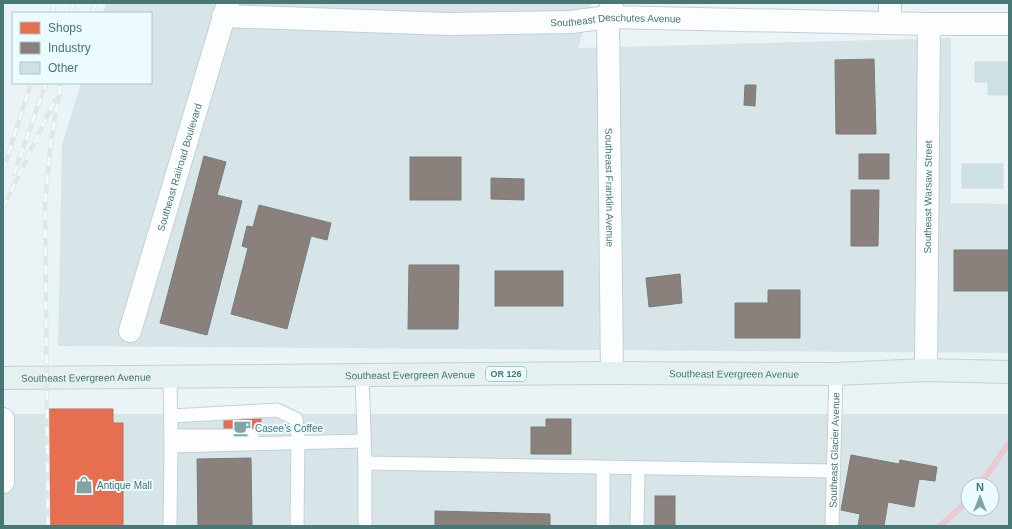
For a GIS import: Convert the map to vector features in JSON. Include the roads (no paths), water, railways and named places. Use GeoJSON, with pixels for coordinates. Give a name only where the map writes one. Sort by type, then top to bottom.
{"type":"FeatureCollection","features":[{"type":"Feature","properties":{"kind":"highway","name":"Southeast Evergreen Avenue"},"geometry":{"type":"LineString","coordinates":[[3,378],[612,373],[836,374],[926,370],[1009,372]]}},
{"type":"Feature","properties":{"kind":"street","name":"Southeast Deschutes Avenue"},"geometry":{"type":"LineString","coordinates":[[226,9],[449,24],[570,22],[610,10],[890,13],[929,24],[1009,24]]}},
{"type":"Feature","properties":{"kind":"street","name":"Southeast Railroad Boulevard"},"geometry":{"type":"LineString","coordinates":[[130,331],[226,9]]}},
{"type":"Feature","properties":{"kind":"street","name":"Southeast Franklin Avenue"},"geometry":{"type":"LineString","coordinates":[[610,10],[612,373]]}},
{"type":"Feature","properties":{"kind":"street","name":"Southeast Warsaw Street"},"geometry":{"type":"LineString","coordinates":[[926,370],[929,24]]}},
{"type":"Feature","properties":{"kind":"street"},"geometry":{"type":"LineString","coordinates":[[3,482],[4,419]]}},
{"type":"Feature","properties":{"kind":"lane","name":"Southeast Glacier Avenue"},"geometry":{"type":"LineString","coordinates":[[832,526],[836,374]]}},
{"type":"Feature","properties":{"kind":"lane"},"geometry":{"type":"LineString","coordinates":[[362,375],[366,526]]}},
{"type":"Feature","properties":{"kind":"lane"},"geometry":{"type":"LineString","coordinates":[[170,377],[170,526]]}},
{"type":"Feature","properties":{"kind":"lane"},"geometry":{"type":"LineString","coordinates":[[171,416],[277,410],[296,419],[298,439],[297,526]]}},
{"type":"Feature","properties":{"kind":"lane"},"geometry":{"type":"LineString","coordinates":[[171,441],[298,439],[364,441]]}},
{"type":"Feature","properties":{"kind":"lane"},"geometry":{"type":"LineString","coordinates":[[365,463],[834,471]]}},
{"type":"Feature","properties":{"kind":"lane"},"geometry":{"type":"LineString","coordinates":[[603,467],[603,526]]}},
{"type":"Feature","properties":{"kind":"lane"},"geometry":{"type":"LineString","coordinates":[[637,526],[638,468]]}},
{"type":"Feature","properties":{"kind":"waterway"},"geometry":{"type":"LineString","coordinates":[[986,477],[1009,443]]}},
{"type":"Feature","properties":{"kind":"waterway"},"geometry":{"type":"LineString","coordinates":[[940,526],[960,508]]}},
{"type":"Feature","properties":{"kind":"railway"},"geometry":{"type":"LineString","coordinates":[[52,12],[55,3]]}},
{"type":"Feature","properties":{"kind":"railway"},"geometry":{"type":"LineString","coordinates":[[71,12],[74,3]]}},
{"type":"Feature","properties":{"kind":"railway"},"geometry":{"type":"LineString","coordinates":[[92,12],[96,3]]}},
{"type":"Feature","properties":{"kind":"railway"},"geometry":{"type":"LineString","coordinates":[[3,171],[31,84]]}},
{"type":"Feature","properties":{"kind":"railway"},"geometry":{"type":"LineString","coordinates":[[14,174],[46,84]]}},
{"type":"Feature","properties":{"kind":"railway"},"geometry":{"type":"LineString","coordinates":[[48,526],[45,201],[51,141],[61,84]]}},
{"type":"Feature","properties":{"kind":"railway"},"geometry":{"type":"LineString","coordinates":[[3,208],[55,100]]}},
{"type":"Feature","properties":{"kind":"place","name":"Casee’s Coffee"},"geometry":{"type":"Point","coordinates":[242,428]}},
{"type":"Feature","properties":{"kind":"place","name":"Antique Mall"},"geometry":{"type":"Point","coordinates":[84,485]}}]}
